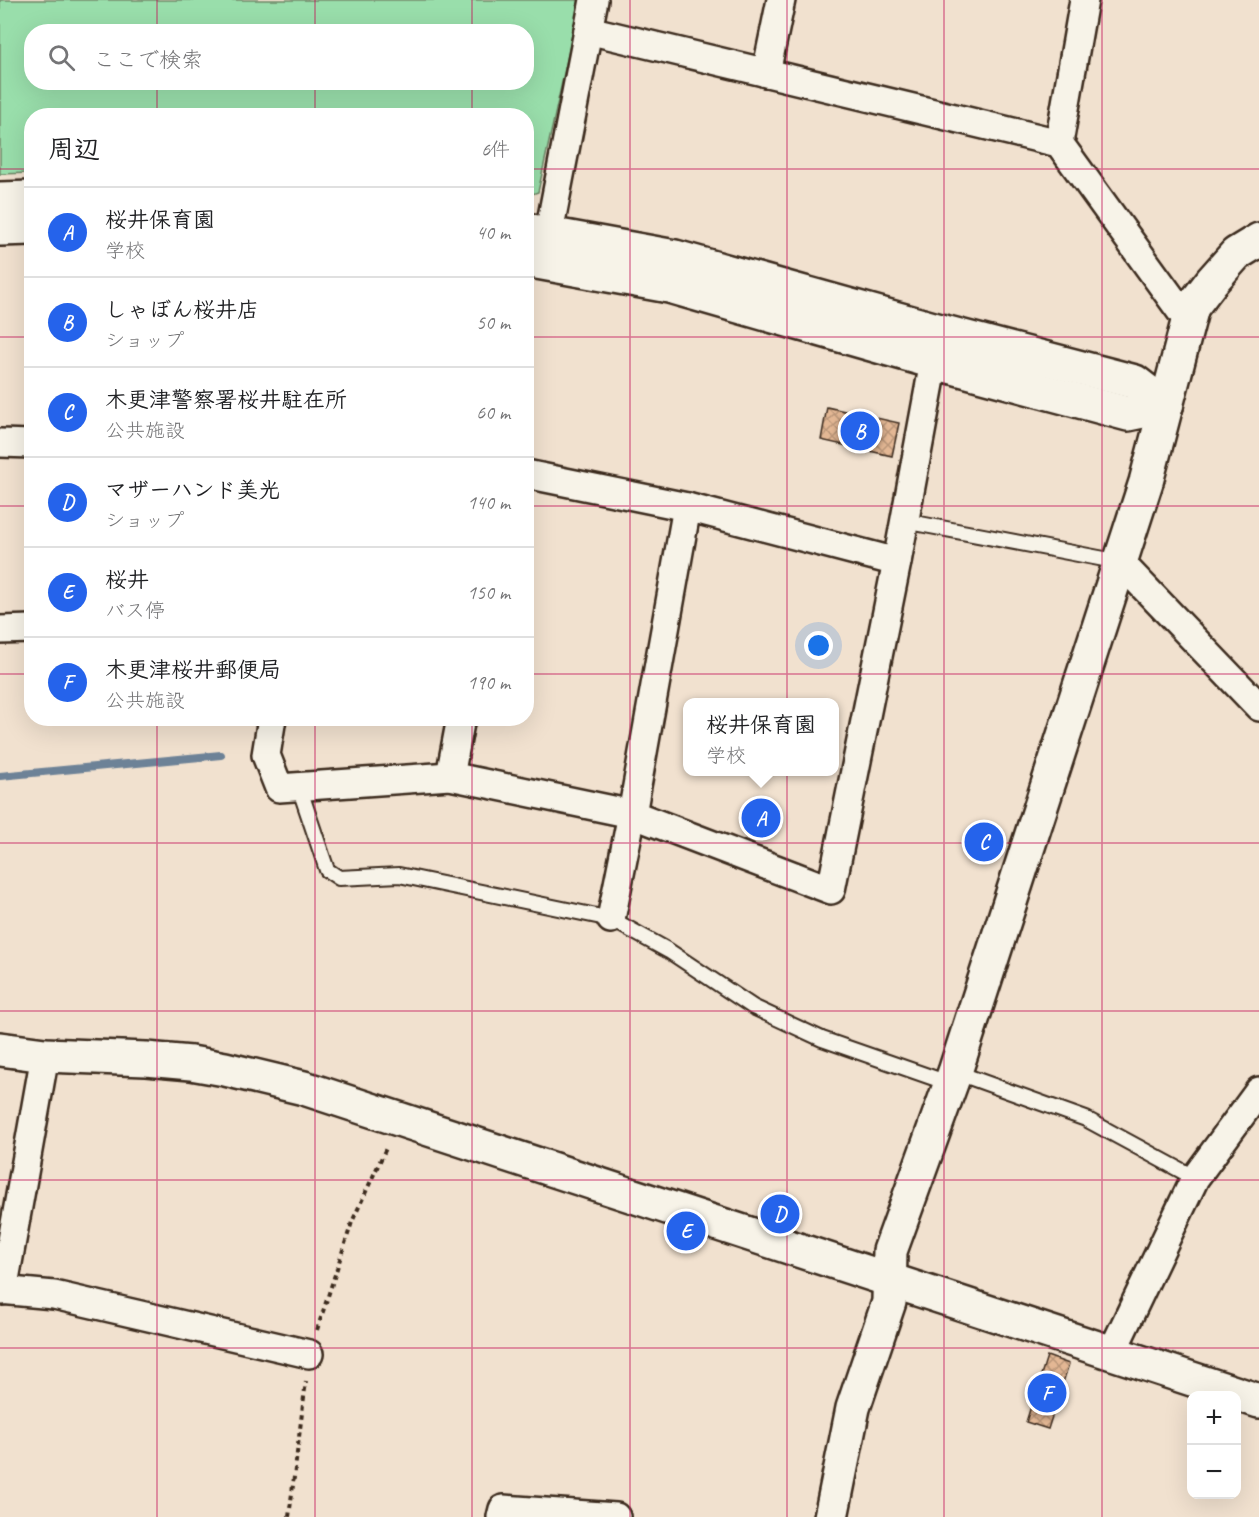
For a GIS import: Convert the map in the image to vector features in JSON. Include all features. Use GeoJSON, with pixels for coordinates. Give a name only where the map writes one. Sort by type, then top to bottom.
{"type":"FeatureCollection","features":[{"type":"Feature","properties":{"kind":"street"},"geometry":{"type":"LineString","coordinates":[[536,247],[594,0]]}},
{"type":"Feature","properties":{"kind":"street"},"geometry":{"type":"LineString","coordinates":[[766,73],[781,0]]}},
{"type":"Feature","properties":{"kind":"street"},"geometry":{"type":"LineString","coordinates":[[1059,143],[1084,0]]}},
{"type":"Feature","properties":{"kind":"street"},"geometry":{"type":"LineString","coordinates":[[588,30],[1059,143],[1188,321]]}},
{"type":"Feature","properties":{"kind":"street"},"geometry":{"type":"LineString","coordinates":[[0,199],[24,198]]}},
{"type":"Feature","properties":{"kind":"street"},"geometry":{"type":"LineString","coordinates":[[0,229],[24,228]]}},
{"type":"Feature","properties":{"kind":"street"},"geometry":{"type":"LineString","coordinates":[[831,1517],[853,1408],[889,1302],[890,1251],[953,1078],[1146,482],[1192,307],[1212,280],[1236,254],[1259,240]]}},
{"type":"Feature","properties":{"kind":"street"},"geometry":{"type":"LineString","coordinates":[[536,247],[934,362],[1128,414],[1166,406]]}},
{"type":"Feature","properties":{"kind":"street"},"geometry":{"type":"LineString","coordinates":[[536,247],[675,257],[944,332],[1135,382],[1166,406]]}},
{"type":"Feature","properties":{"kind":"street"},"geometry":{"type":"LineString","coordinates":[[271,726],[266,755],[279,788],[450,776],[632,814],[831,890],[897,562],[934,362]]}},
{"type":"Feature","properties":{"kind":"street"},"geometry":{"type":"LineString","coordinates":[[0,443],[24,444]]}},
{"type":"Feature","properties":{"kind":"street"},"geometry":{"type":"LineString","coordinates":[[534,476],[687,507],[897,562]]}},
{"type":"Feature","properties":{"kind":"street"},"geometry":{"type":"LineString","coordinates":[[611,919],[687,507]]}},
{"type":"Feature","properties":{"kind":"street"},"geometry":{"type":"LineString","coordinates":[[1120,562],[1259,708]]}},
{"type":"Feature","properties":{"kind":"street"},"geometry":{"type":"LineString","coordinates":[[0,630],[24,629]]}},
{"type":"Feature","properties":{"kind":"street"},"geometry":{"type":"LineString","coordinates":[[450,776],[460,726]]}},
{"type":"Feature","properties":{"kind":"street"},"geometry":{"type":"LineString","coordinates":[[0,1049],[45,1055],[191,1063],[304,1088],[1259,1401]]}},
{"type":"Feature","properties":{"kind":"street"},"geometry":{"type":"LineString","coordinates":[[45,1055],[1,1291],[54,1295],[309,1354]]}},
{"type":"Feature","properties":{"kind":"street"},"geometry":{"type":"LineString","coordinates":[[1112,1352],[1195,1178],[1259,1091]]}},
{"type":"Feature","properties":{"kind":"street"},"geometry":{"type":"LineString","coordinates":[[501,1517],[503,1509],[616,1517]]}},
{"type":"Feature","properties":{"kind":"lane"},"geometry":{"type":"LineString","coordinates":[[904,521],[1120,562]]}},
{"type":"Feature","properties":{"kind":"lane"},"geometry":{"type":"LineString","coordinates":[[299,787],[327,870],[339,878],[399,875],[611,919],[669,951],[753,1007],[822,1039],[1086,1119],[1195,1178]]}},
{"type":"Feature","properties":{"kind":"path"},"geometry":{"type":"LineString","coordinates":[[289,1517],[309,1354],[352,1222],[388,1144]]}},
{"type":"Feature","properties":{"kind":"green space"},"geometry":{"type":"Polygon","coordinates":[[[0,0],[580,0],[538,192],[534,193],[534,108],[24,108],[24,173],[0,174],[0,0]]]}},
{"type":"Feature","properties":{"kind":"building"},"geometry":{"type":"Polygon","coordinates":[[[827,407],[899,423],[892,456],[821,440],[827,407]]]}},
{"type":"Feature","properties":{"kind":"building"},"geometry":{"type":"Polygon","coordinates":[[[1047,1356],[1069,1364],[1048,1429],[1026,1422],[1047,1356]]]}},
{"type":"Feature","properties":{"kind":"waterway"},"geometry":{"type":"LineString","coordinates":[[0,776],[221,755]]}},
{"type":"Feature","properties":{"kind":"place","name":"しゃぼん桜井店"},"geometry":{"type":"Point","coordinates":[860,431]}},
{"type":"Feature","properties":{"kind":"place","name":"桜井保育園"},"geometry":{"type":"Point","coordinates":[761,818]}},
{"type":"Feature","properties":{"kind":"place","name":"木更津警察署桜井駐在所"},"geometry":{"type":"Point","coordinates":[984,842]}},
{"type":"Feature","properties":{"kind":"place","name":"マザーハンド美光"},"geometry":{"type":"Point","coordinates":[780,1214]}},
{"type":"Feature","properties":{"kind":"place","name":"桜井"},"geometry":{"type":"Point","coordinates":[686,1231]}},
{"type":"Feature","properties":{"kind":"place","name":"木更津桜井郵便局"},"geometry":{"type":"Point","coordinates":[1047,1393]}}]}
